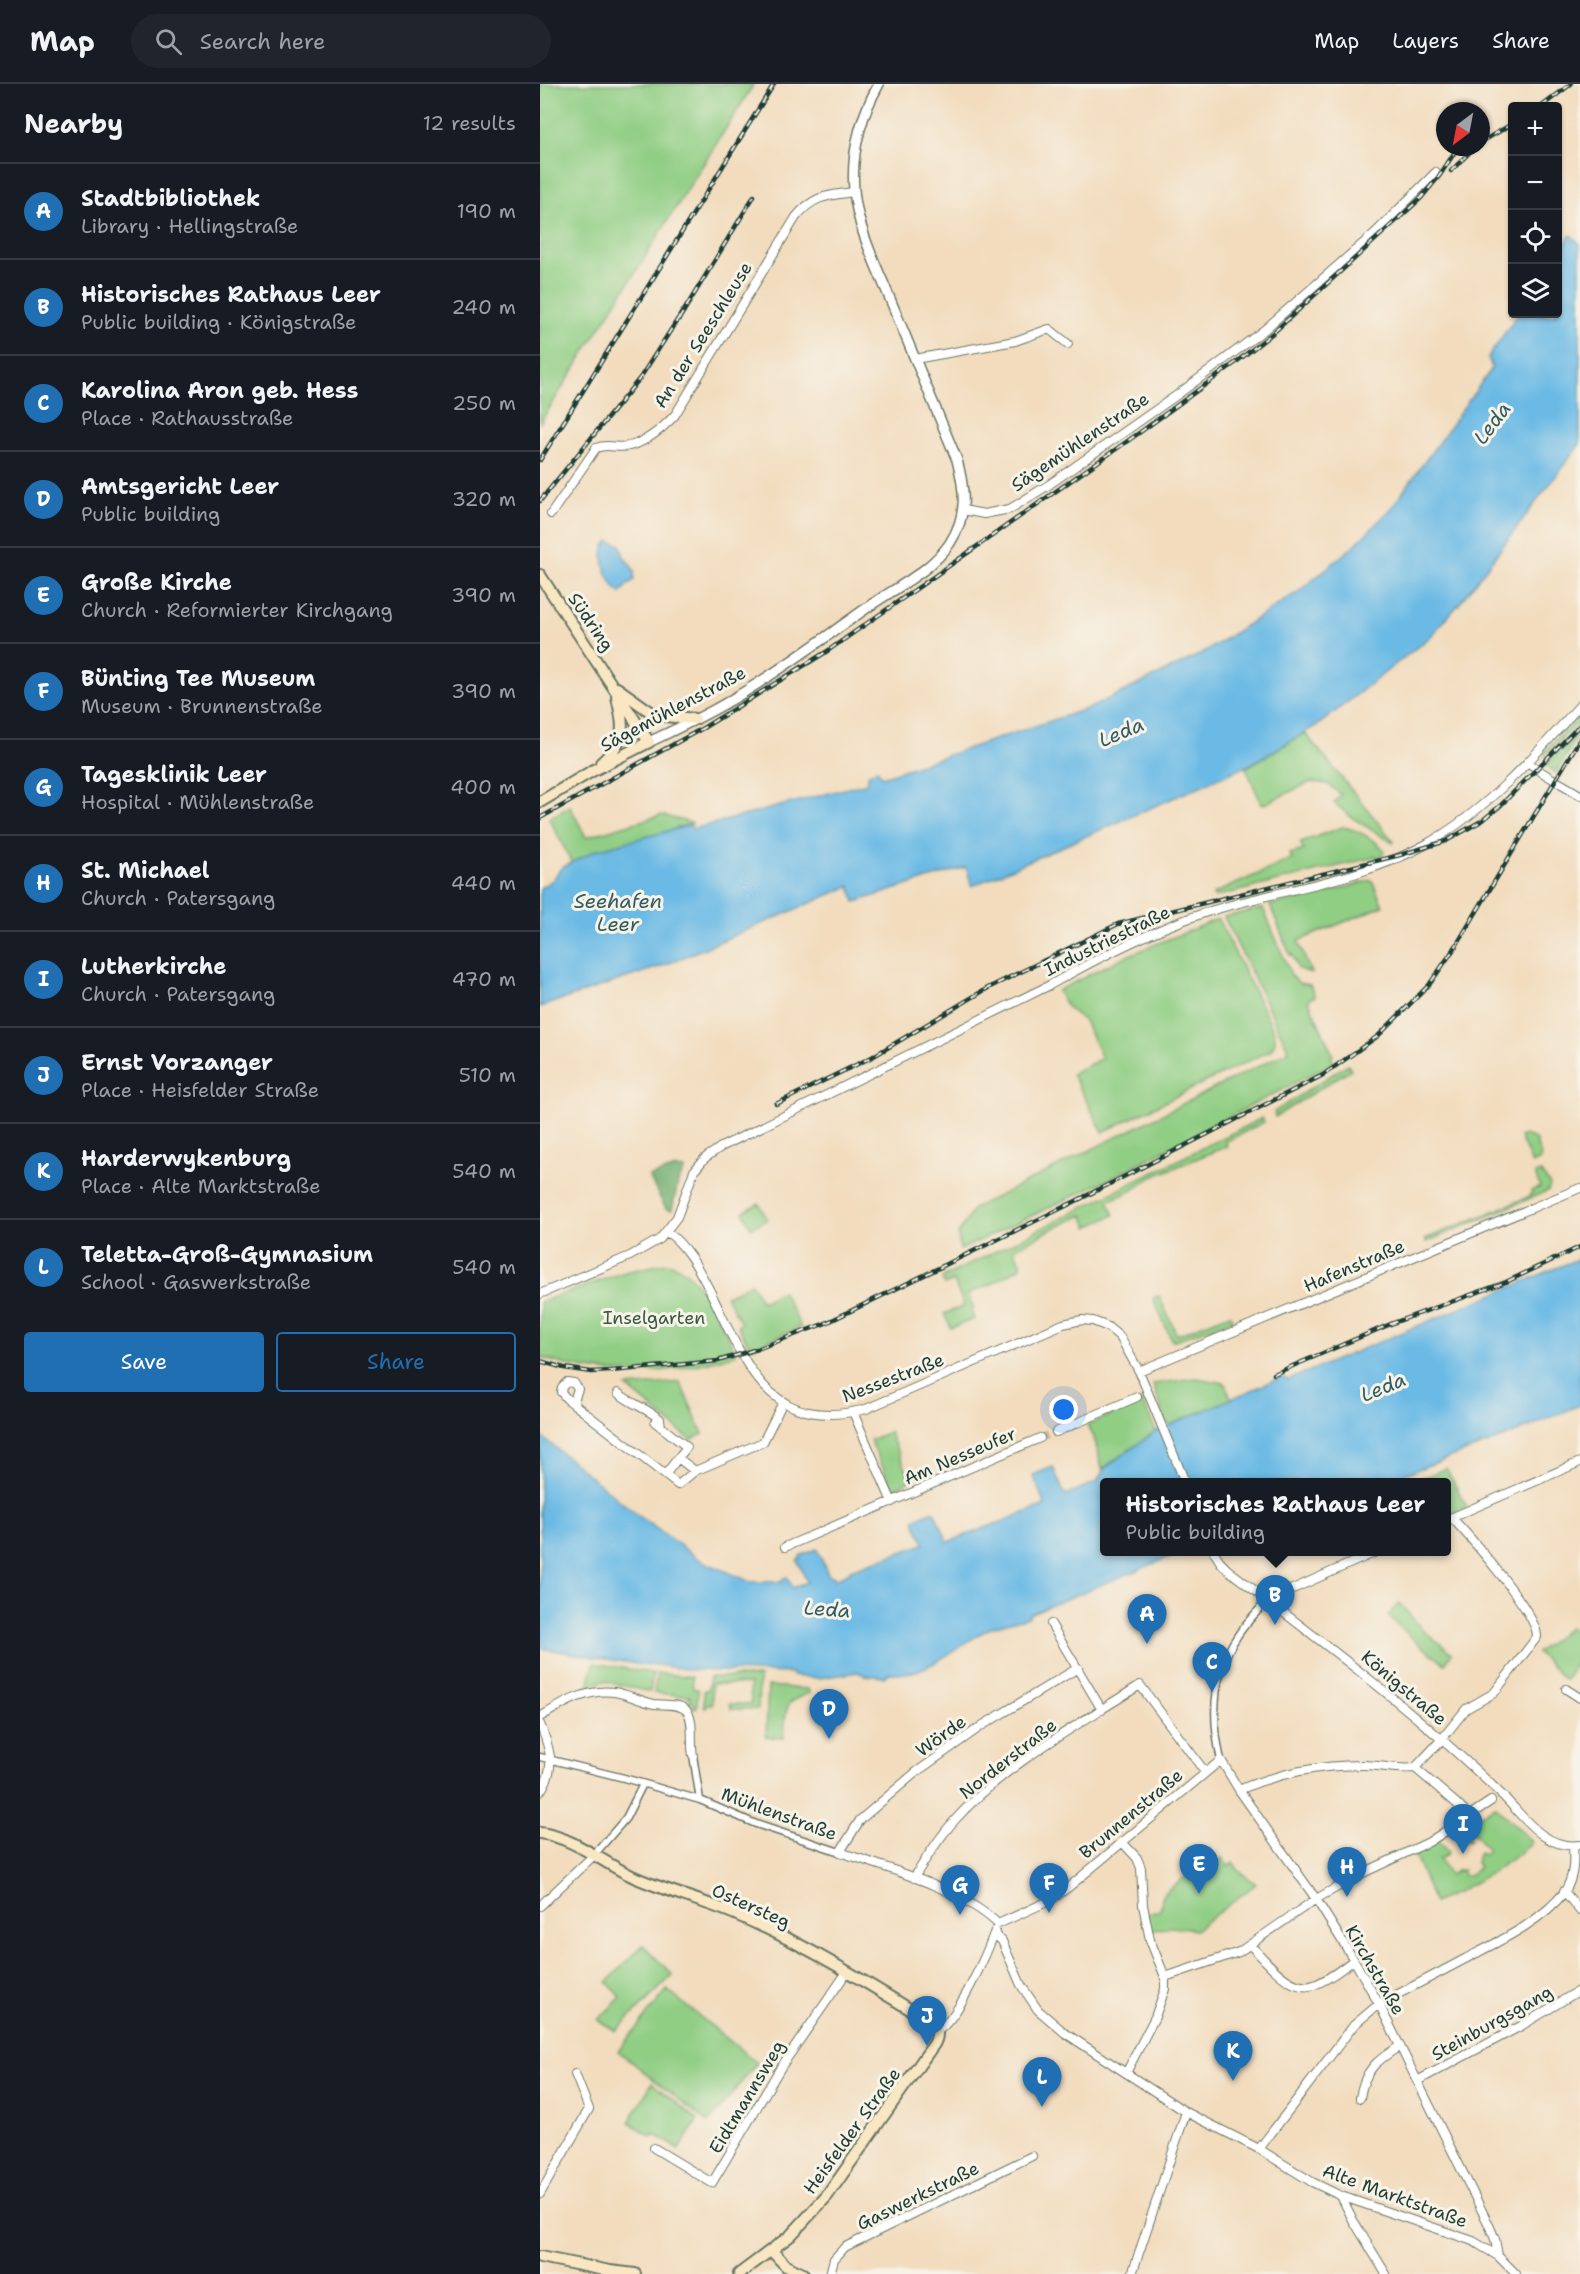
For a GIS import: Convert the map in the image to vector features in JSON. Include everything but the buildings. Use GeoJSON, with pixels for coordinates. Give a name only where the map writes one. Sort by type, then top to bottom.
{"type":"FeatureCollection","features":[{"type":"Feature","properties":{"kind":"main road","name":"Südring"},"geometry":{"type":"LineString","coordinates":[[540,575],[649,742]]}},
{"type":"Feature","properties":{"kind":"main road"},"geometry":{"type":"LineString","coordinates":[[615,687],[655,715],[695,719]]}},
{"type":"Feature","properties":{"kind":"main road","name":"Südring"},"geometry":{"type":"LineString","coordinates":[[592,771],[618,745],[623,733],[615,687]]}},
{"type":"Feature","properties":{"kind":"main road","name":"Sägemühlenstraße"},"geometry":{"type":"LineString","coordinates":[[540,802],[592,771],[649,742]]}},
{"type":"Feature","properties":{"kind":"main road","name":"Ostersteg"},"geometry":{"type":"LineString","coordinates":[[543,1832],[570,1841],[593,1856],[643,1881],[740,1917],[846,1972],[929,2021],[937,2031]]}},
{"type":"Feature","properties":{"kind":"main road","name":"Heisfelder Straße"},"geometry":{"type":"LineString","coordinates":[[739,2274],[772,2251],[809,2217],[841,2179],[934,2044],[937,2031]]}},
{"type":"Feature","properties":{"kind":"main road"},"geometry":{"type":"LineString","coordinates":[[772,2251],[786,2266],[803,2274]]}},
{"type":"Feature","properties":{"kind":"main road"},"geometry":{"type":"LineString","coordinates":[[540,2258],[635,2274]]}},
{"type":"Feature","properties":{"kind":"street"},"geometry":{"type":"LineString","coordinates":[[879,84],[863,116],[859,133],[853,169],[854,192],[867,242],[957,460],[965,493],[963,510]]}},
{"type":"Feature","properties":{"kind":"street","name":"Sägemühlenstraße"},"geometry":{"type":"LineString","coordinates":[[649,742],[752,688],[928,566],[950,543],[963,510],[984,514],[1010,509],[1050,484],[1177,395],[1263,330],[1375,233],[1436,172]]}},
{"type":"Feature","properties":{"kind":"street","name":"An der Seeschleuse"},"geometry":{"type":"LineString","coordinates":[[551,514],[596,448],[604,445],[629,446],[663,428],[675,415],[796,217],[807,204],[822,196],[854,192]]}},
{"type":"Feature","properties":{"kind":"street"},"geometry":{"type":"LineString","coordinates":[[915,359],[1015,341],[1049,330],[1068,344]]}},
{"type":"Feature","properties":{"kind":"street","name":"Industriestraße"},"geometry":{"type":"LineString","coordinates":[[667,1232],[677,1217],[694,1171],[705,1158],[721,1147],[1050,985],[1149,933],[1206,912],[1366,871],[1426,844],[1472,813],[1528,762],[1580,705]]}},
{"type":"Feature","properties":{"kind":"street"},"geometry":{"type":"LineString","coordinates":[[1528,762],[1580,795]]}},
{"type":"Feature","properties":{"kind":"street","name":"Hafenstraße"},"geometry":{"type":"LineString","coordinates":[[1139,1371],[1580,1188]]}},
{"type":"Feature","properties":{"kind":"street"},"geometry":{"type":"LineString","coordinates":[[540,1294],[651,1246],[667,1232]]}},
{"type":"Feature","properties":{"kind":"street","name":"Nessestraße"},"geometry":{"type":"LineString","coordinates":[[667,1232],[693,1261],[761,1385],[783,1402],[799,1410],[820,1415],[866,1409],[1063,1324],[1088,1320],[1101,1324],[1117,1334],[1139,1371],[1183,1478]]}},
{"type":"Feature","properties":{"kind":"street"},"geometry":{"type":"LineString","coordinates":[[618,1393],[633,1405],[646,1408],[660,1419],[658,1425],[687,1447],[665,1475]]}},
{"type":"Feature","properties":{"kind":"street"},"geometry":{"type":"LineString","coordinates":[[1056,1431],[1137,1397]]}},
{"type":"Feature","properties":{"kind":"street"},"geometry":{"type":"LineString","coordinates":[[573,1403],[678,1485],[695,1471],[764,1442],[783,1402]]}},
{"type":"Feature","properties":{"kind":"street","name":"Am Nesseufer"},"geometry":{"type":"LineString","coordinates":[[853,1412],[892,1502]]}},
{"type":"Feature","properties":{"kind":"street","name":"Am Nesseufer"},"geometry":{"type":"LineString","coordinates":[[785,1546],[1040,1438]]}},
{"type":"Feature","properties":{"kind":"street"},"geometry":{"type":"LineString","coordinates":[[678,1458],[695,1471]]}},
{"type":"Feature","properties":{"kind":"street"},"geometry":{"type":"LineString","coordinates":[[1451,1518],[1580,1462]]}},
{"type":"Feature","properties":{"kind":"street"},"geometry":{"type":"LineString","coordinates":[[1415,1768],[1466,1709],[1494,1693],[1535,1641],[1537,1633],[1529,1614],[1469,1537],[1451,1521]]}},
{"type":"Feature","properties":{"kind":"street","name":"Königstraße"},"geometry":{"type":"LineString","coordinates":[[1217,1556],[1228,1570],[1364,1674],[1442,1739],[1543,1836],[1557,1844],[1576,1846]]}},
{"type":"Feature","properties":{"kind":"street"},"geometry":{"type":"LineString","coordinates":[[1221,1760],[1214,1719],[1215,1697],[1221,1672],[1238,1635],[1268,1600],[1366,1556]]}},
{"type":"Feature","properties":{"kind":"street"},"geometry":{"type":"LineString","coordinates":[[1051,1624],[1102,1710]]}},
{"type":"Feature","properties":{"kind":"street","name":"Wörde"},"geometry":{"type":"LineString","coordinates":[[840,1852],[860,1820],[915,1773],[983,1725],[1078,1668]]}},
{"type":"Feature","properties":{"kind":"street","name":"Norderstraße"},"geometry":{"type":"LineString","coordinates":[[914,1878],[940,1838],[955,1820],[982,1795],[1035,1754],[1140,1685],[1205,1772]]}},
{"type":"Feature","properties":{"kind":"street"},"geometry":{"type":"LineString","coordinates":[[1566,1689],[1580,1698]]}},
{"type":"Feature","properties":{"kind":"street"},"geometry":{"type":"LineString","coordinates":[[540,1718],[577,1697],[596,1692],[614,1692],[649,1703],[679,1706],[689,1715],[700,1800]]}},
{"type":"Feature","properties":{"kind":"street"},"geometry":{"type":"LineString","coordinates":[[540,1724],[548,1743],[551,1759],[549,1776],[540,1792]]}},
{"type":"Feature","properties":{"kind":"street","name":"Mühlenstraße"},"geometry":{"type":"LineString","coordinates":[[540,1756],[700,1800],[756,1824],[914,1878],[985,1913],[998,1924]]}},
{"type":"Feature","properties":{"kind":"street","name":"Brunnenstraße"},"geometry":{"type":"LineString","coordinates":[[998,1924],[1051,1900],[1221,1760]]}},
{"type":"Feature","properties":{"kind":"street","name":"Kirchstraße"},"geometry":{"type":"LineString","coordinates":[[1221,1760],[1354,1959],[1379,2004],[1489,2225],[1495,2239],[1497,2256]]}},
{"type":"Feature","properties":{"kind":"street"},"geometry":{"type":"LineString","coordinates":[[1239,1790],[1255,1783],[1294,1773],[1360,1765],[1415,1768],[1469,1816]]}},
{"type":"Feature","properties":{"kind":"street"},"geometry":{"type":"LineString","coordinates":[[540,1906],[593,1856],[626,1818],[643,1784]]}},
{"type":"Feature","properties":{"kind":"street"},"geometry":{"type":"LineString","coordinates":[[1165,1977],[1232,1955],[1316,1899],[1361,1874],[1429,1842],[1491,1801]]}},
{"type":"Feature","properties":{"kind":"street"},"geometry":{"type":"LineString","coordinates":[[1122,1842],[1137,1858],[1141,1868],[1143,1905],[1150,1940],[1165,1977],[1165,1989],[1155,2017],[1126,2073]]}},
{"type":"Feature","properties":{"kind":"street"},"geometry":{"type":"LineString","coordinates":[[1259,2149],[1354,2025],[1379,2004],[1498,1942],[1529,1923],[1564,1891],[1572,1876],[1576,1846]]}},
{"type":"Feature","properties":{"kind":"street"},"geometry":{"type":"LineString","coordinates":[[1564,1891],[1580,1911]]}},
{"type":"Feature","properties":{"kind":"street","name":"Heisfelder Straße"},"geometry":{"type":"LineString","coordinates":[[937,2031],[948,2022],[962,1999],[998,1924]]}},
{"type":"Feature","properties":{"kind":"street","name":"Alte Marktstraße"},"geometry":{"type":"LineString","coordinates":[[994,1934],[1002,1941],[1020,1985],[1038,2010],[1065,2033],[1126,2073],[1186,2112],[1259,2149],[1312,2182],[1341,2196],[1473,2241],[1497,2256],[1516,2274]]}},
{"type":"Feature","properties":{"kind":"street"},"geometry":{"type":"LineString","coordinates":[[1250,1945],[1285,1978],[1306,1987],[1315,1985],[1354,1959]]}},
{"type":"Feature","properties":{"kind":"street","name":"Eidtmannsweg"},"geometry":{"type":"LineString","coordinates":[[654,2148],[712,2183],[781,2067],[846,1972]]}},
{"type":"Feature","properties":{"kind":"street","name":"Steinburgsgang"},"geometry":{"type":"LineString","coordinates":[[1417,2081],[1580,1990]]}},
{"type":"Feature","properties":{"kind":"street"},"geometry":{"type":"LineString","coordinates":[[1360,2098],[1363,2082],[1370,2069],[1381,2058],[1400,2046]]}},
{"type":"Feature","properties":{"kind":"street"},"geometry":{"type":"LineString","coordinates":[[540,2194],[589,2109],[574,2074]]}},
{"type":"Feature","properties":{"kind":"street"},"geometry":{"type":"LineString","coordinates":[[1132,2274],[1186,2112]]}},
{"type":"Feature","properties":{"kind":"street","name":"Gaswerkstraße"},"geometry":{"type":"LineString","coordinates":[[830,2274],[834,2259],[845,2247],[1032,2156]]}},
{"type":"Feature","properties":{"kind":"street"},"geometry":{"type":"LineString","coordinates":[[1341,2196],[1386,2274]]}},
{"type":"Feature","properties":{"kind":"green space"},"geometry":{"type":"Polygon","coordinates":[[[540,84],[754,84],[540,423],[540,84]]]}},
{"type":"Feature","properties":{"kind":"green space"},"geometry":{"type":"Polygon","coordinates":[[[1580,713],[1580,721],[1544,756],[1545,751],[1580,713]]]}},
{"type":"Feature","properties":{"kind":"green space"},"geometry":{"type":"Polygon","coordinates":[[[1580,731],[1556,773],[1546,765],[1580,731]]]}},
{"type":"Feature","properties":{"kind":"green space"},"geometry":{"type":"Polygon","coordinates":[[[1305,733],[1393,843],[1351,817],[1334,803],[1341,795],[1328,784],[1311,782],[1262,805],[1246,768],[1305,733]]]}},
{"type":"Feature","properties":{"kind":"green space"},"geometry":{"type":"Polygon","coordinates":[[[570,806],[586,837],[661,815],[692,823],[638,841],[596,850],[572,863],[549,818],[570,806]]]}},
{"type":"Feature","properties":{"kind":"green space"},"geometry":{"type":"Polygon","coordinates":[[[1342,827],[1359,832],[1371,839],[1384,850],[1383,855],[1214,897],[1213,894],[1292,859],[1290,854],[1304,850],[1300,843],[1342,827]]]}},
{"type":"Feature","properties":{"kind":"green space"},"geometry":{"type":"Polygon","coordinates":[[[1372,880],[1383,906],[1298,941],[1311,973],[1298,969],[1270,905],[1323,894],[1372,880]]]}},
{"type":"Feature","properties":{"kind":"green space"},"geometry":{"type":"Polygon","coordinates":[[[1263,908],[1291,975],[1299,983],[1310,985],[1315,996],[1308,1000],[1333,1055],[1331,1056],[1334,1063],[1109,1179],[960,1250],[958,1234],[974,1208],[1289,1051],[1224,917],[1263,908]]]}},
{"type":"Feature","properties":{"kind":"green space"},"geometry":{"type":"Polygon","coordinates":[[[1218,919],[1274,1031],[1273,1047],[1103,1132],[1072,1074],[1102,1058],[1084,1021],[1069,1009],[1057,991],[1122,958],[1218,919]]]}},
{"type":"Feature","properties":{"kind":"green space"},"geometry":{"type":"Polygon","coordinates":[[[1348,1064],[1351,1069],[1275,1117],[1274,1112],[1348,1064]]]}},
{"type":"Feature","properties":{"kind":"green space"},"geometry":{"type":"Polygon","coordinates":[[[1262,1118],[1264,1122],[1225,1142],[1227,1146],[1152,1177],[1131,1191],[1108,1201],[1114,1215],[1088,1227],[1083,1215],[1014,1249],[1021,1265],[1019,1268],[992,1284],[968,1294],[974,1309],[971,1311],[974,1319],[951,1328],[944,1314],[964,1306],[954,1281],[944,1285],[942,1278],[1262,1118]]]}},
{"type":"Feature","properties":{"kind":"green space"},"geometry":{"type":"Polygon","coordinates":[[[1524,1135],[1535,1139],[1541,1156],[1539,1161],[1532,1164],[1520,1137],[1524,1135]]]}},
{"type":"Feature","properties":{"kind":"green space"},"geometry":{"type":"Polygon","coordinates":[[[676,1168],[685,1169],[678,1182],[672,1210],[666,1209],[649,1177],[676,1168]]]}},
{"type":"Feature","properties":{"kind":"green space"},"geometry":{"type":"Polygon","coordinates":[[[1541,1172],[1550,1185],[1548,1191],[1426,1242],[1425,1239],[1528,1197],[1531,1191],[1540,1187],[1535,1174],[1541,1172]]]}},
{"type":"Feature","properties":{"kind":"green space"},"geometry":{"type":"Polygon","coordinates":[[[759,1203],[767,1219],[751,1228],[743,1212],[759,1203]]]}},
{"type":"Feature","properties":{"kind":"green space","name":"Inselgarten"},"geometry":{"type":"Polygon","coordinates":[[[666,1263],[677,1266],[699,1286],[717,1315],[736,1354],[687,1367],[638,1372],[589,1369],[540,1357],[540,1302],[625,1272],[666,1263]]]}},
{"type":"Feature","properties":{"kind":"green space"},"geometry":{"type":"Polygon","coordinates":[[[751,1283],[762,1302],[782,1291],[801,1327],[750,1348],[738,1326],[741,1323],[726,1296],[751,1283]]]}},
{"type":"Feature","properties":{"kind":"green space"},"geometry":{"type":"Polygon","coordinates":[[[1159,1296],[1177,1335],[1230,1314],[1233,1320],[1172,1341],[1153,1298],[1159,1296]]]}},
{"type":"Feature","properties":{"kind":"green space"},"geometry":{"type":"Polygon","coordinates":[[[1196,1378],[1225,1383],[1231,1399],[1168,1426],[1153,1384],[1196,1378]]]}},
{"type":"Feature","properties":{"kind":"green space"},"geometry":{"type":"Polygon","coordinates":[[[680,1382],[703,1434],[691,1440],[627,1387],[680,1382]]]}},
{"type":"Feature","properties":{"kind":"green space"},"geometry":{"type":"Polygon","coordinates":[[[1142,1401],[1156,1431],[1102,1469],[1094,1437],[1087,1425],[1142,1401]]]}},
{"type":"Feature","properties":{"kind":"green space"},"geometry":{"type":"Polygon","coordinates":[[[889,1432],[911,1480],[893,1489],[870,1440],[889,1432]]]}},
{"type":"Feature","properties":{"kind":"green space"},"geometry":{"type":"Polygon","coordinates":[[[1446,1468],[1467,1507],[1451,1514],[1451,1478],[1423,1478],[1446,1468]]]}},
{"type":"Feature","properties":{"kind":"green space"},"geometry":{"type":"Polygon","coordinates":[[[1399,1603],[1425,1632],[1452,1653],[1445,1664],[1388,1616],[1399,1603]]]}},
{"type":"Feature","properties":{"kind":"green space"},"geometry":{"type":"Polygon","coordinates":[[[1570,1627],[1580,1636],[1580,1657],[1565,1680],[1537,1652],[1570,1627]]]}},
{"type":"Feature","properties":{"kind":"green space"},"geometry":{"type":"Polygon","coordinates":[[[594,1663],[653,1673],[650,1692],[604,1681],[588,1685],[594,1663]]]}},
{"type":"Feature","properties":{"kind":"green space"},"geometry":{"type":"Polygon","coordinates":[[[657,1673],[692,1677],[693,1689],[698,1689],[697,1708],[693,1707],[694,1703],[690,1702],[690,1696],[654,1693],[657,1673]]]}},
{"type":"Feature","properties":{"kind":"green space"},"geometry":{"type":"Polygon","coordinates":[[[710,1677],[759,1677],[758,1709],[731,1709],[729,1704],[751,1704],[750,1684],[712,1684],[712,1704],[704,1707],[704,1690],[708,1690],[710,1677]]]}},
{"type":"Feature","properties":{"kind":"green space"},"geometry":{"type":"Polygon","coordinates":[[[768,1686],[808,1689],[810,1693],[794,1700],[787,1709],[784,1738],[766,1737],[768,1686]]]}},
{"type":"Feature","properties":{"kind":"green space"},"geometry":{"type":"Polygon","coordinates":[[[1496,1807],[1530,1840],[1531,1844],[1484,1877],[1434,1903],[1414,1853],[1459,1824],[1496,1807]],[[1450,1831],[1437,1840],[1448,1852],[1439,1859],[1450,1875],[1463,1870],[1463,1875],[1469,1875],[1479,1867],[1476,1863],[1478,1853],[1483,1855],[1488,1850],[1473,1832],[1468,1836],[1470,1840],[1461,1841],[1450,1831]]]}},
{"type":"Feature","properties":{"kind":"green space"},"geometry":{"type":"Polygon","coordinates":[[[1222,1858],[1228,1866],[1233,1862],[1239,1871],[1256,1884],[1195,1930],[1171,1927],[1150,1931],[1146,1913],[1160,1910],[1163,1894],[1208,1859],[1215,1865],[1222,1858]]]}},
{"type":"Feature","properties":{"kind":"green space"},"geometry":{"type":"Polygon","coordinates":[[[643,1945],[673,1975],[616,2031],[598,2020],[621,1997],[607,1982],[643,1945]]]}},
{"type":"Feature","properties":{"kind":"green space"},"geometry":{"type":"Polygon","coordinates":[[[667,1990],[757,2063],[708,2123],[618,2051],[667,1990]]]}},
{"type":"Feature","properties":{"kind":"green space"},"geometry":{"type":"Polygon","coordinates":[[[652,2083],[698,2120],[679,2149],[654,2134],[652,2137],[629,2122],[652,2083]]]}},
{"type":"Feature","properties":{"kind":"water","name":"Seehafen Leer"},"geometry":{"type":"Polygon","coordinates":[[[1571,235],[1580,244],[1580,444],[1459,604],[1430,637],[1321,723],[1251,764],[972,886],[966,867],[855,902],[850,886],[665,965],[540,1007],[540,888],[553,880],[561,868],[596,850],[691,825],[693,829],[867,783],[868,775],[877,769],[882,777],[1092,707],[1203,653],[1298,592],[1356,544],[1390,510],[1492,368],[1488,357],[1515,318],[1562,318],[1562,248],[1571,235]]]}},
{"type":"Feature","properties":{"kind":"water"},"geometry":{"type":"Polygon","coordinates":[[[609,541],[621,545],[634,572],[634,580],[621,593],[608,577],[603,561],[605,546],[609,541]]]}},
{"type":"Feature","properties":{"kind":"water","name":"Leda"},"geometry":{"type":"Polygon","coordinates":[[[1580,1258],[1580,1405],[1510,1435],[1395,1478],[1100,1478],[1100,1556],[1172,1556],[1029,1614],[1029,1617],[993,1627],[917,1671],[903,1674],[889,1673],[884,1677],[864,1675],[858,1672],[820,1678],[793,1676],[792,1673],[693,1670],[649,1664],[648,1666],[540,1648],[540,1435],[640,1517],[702,1561],[751,1582],[782,1582],[783,1578],[787,1577],[793,1588],[807,1582],[797,1560],[801,1558],[800,1556],[817,1549],[829,1576],[835,1579],[850,1570],[924,1544],[914,1519],[934,1511],[948,1542],[1045,1505],[1033,1475],[1053,1467],[1065,1495],[1097,1482],[1104,1469],[1156,1431],[1282,1377],[1288,1380],[1580,1258]]]}},
{"type":"Feature","properties":{"kind":"tunnel"},"geometry":{"type":"LineString","coordinates":[[1040,1438],[1056,1432]]}},
{"type":"Feature","properties":{"kind":"railway"},"geometry":{"type":"LineString","coordinates":[[540,460],[774,84]]}},
{"type":"Feature","properties":{"kind":"railway"},"geometry":{"type":"LineString","coordinates":[[1547,102],[1571,84]]}},
{"type":"Feature","properties":{"kind":"railway"},"geometry":{"type":"LineString","coordinates":[[1490,137],[1508,126]]}},
{"type":"Feature","properties":{"kind":"railway"},"geometry":{"type":"LineString","coordinates":[[540,818],[703,728],[826,652],[1139,433],[1274,332],[1421,198],[1452,156]]}},
{"type":"Feature","properties":{"kind":"railway"},"geometry":{"type":"LineString","coordinates":[[1451,171],[1466,156]]}},
{"type":"Feature","properties":{"kind":"railway"},"geometry":{"type":"LineString","coordinates":[[679,319],[754,196]]}},
{"type":"Feature","properties":{"kind":"railway"},"geometry":{"type":"LineString","coordinates":[[540,501],[640,378],[683,311]]}},
{"type":"Feature","properties":{"kind":"railway"},"geometry":{"type":"LineString","coordinates":[[776,1104],[872,1057],[988,988],[1118,924],[1400,855],[1446,841],[1483,820],[1500,806],[1580,725]]}},
{"type":"Feature","properties":{"kind":"railway"},"geometry":{"type":"LineString","coordinates":[[540,1361],[591,1372],[611,1371],[718,1361],[757,1349],[826,1323],[1076,1201],[1323,1075],[1378,1036],[1429,985],[1456,946],[1580,739]]}},
{"type":"Feature","properties":{"kind":"railway"},"geometry":{"type":"LineString","coordinates":[[1274,1374],[1393,1323],[1506,1282],[1580,1247]]}},
{"type":"Feature","properties":{"kind":"place","name":"Historisches Rathaus Leer"},"geometry":{"type":"Point","coordinates":[1275,1625]}},
{"type":"Feature","properties":{"kind":"place","name":"Stadtbibliothek"},"geometry":{"type":"Point","coordinates":[1147,1644]}},
{"type":"Feature","properties":{"kind":"place","name":"Karolina Aron geb. Hess"},"geometry":{"type":"Point","coordinates":[1212,1692]}},
{"type":"Feature","properties":{"kind":"place","name":"Amtsgericht Leer"},"geometry":{"type":"Point","coordinates":[829,1739]}},
{"type":"Feature","properties":{"kind":"place","name":"Lutherkirche"},"geometry":{"type":"Point","coordinates":[1463,1854]}},
{"type":"Feature","properties":{"kind":"place","name":"Große Kirche"},"geometry":{"type":"Point","coordinates":[1199,1894]}},
{"type":"Feature","properties":{"kind":"place","name":"St. Michael"},"geometry":{"type":"Point","coordinates":[1347,1897]}},
{"type":"Feature","properties":{"kind":"place","name":"Bünting Tee Museum"},"geometry":{"type":"Point","coordinates":[1049,1913]}},
{"type":"Feature","properties":{"kind":"place","name":"Tagesklinik Leer"},"geometry":{"type":"Point","coordinates":[960,1915]}},
{"type":"Feature","properties":{"kind":"place","name":"Ernst Vorzanger"},"geometry":{"type":"Point","coordinates":[927,2046]}},
{"type":"Feature","properties":{"kind":"place","name":"Harderwykenburg"},"geometry":{"type":"Point","coordinates":[1233,2081]}},
{"type":"Feature","properties":{"kind":"place","name":"Teletta-Groß-Gymnasium"},"geometry":{"type":"Point","coordinates":[1042,2107]}}]}
